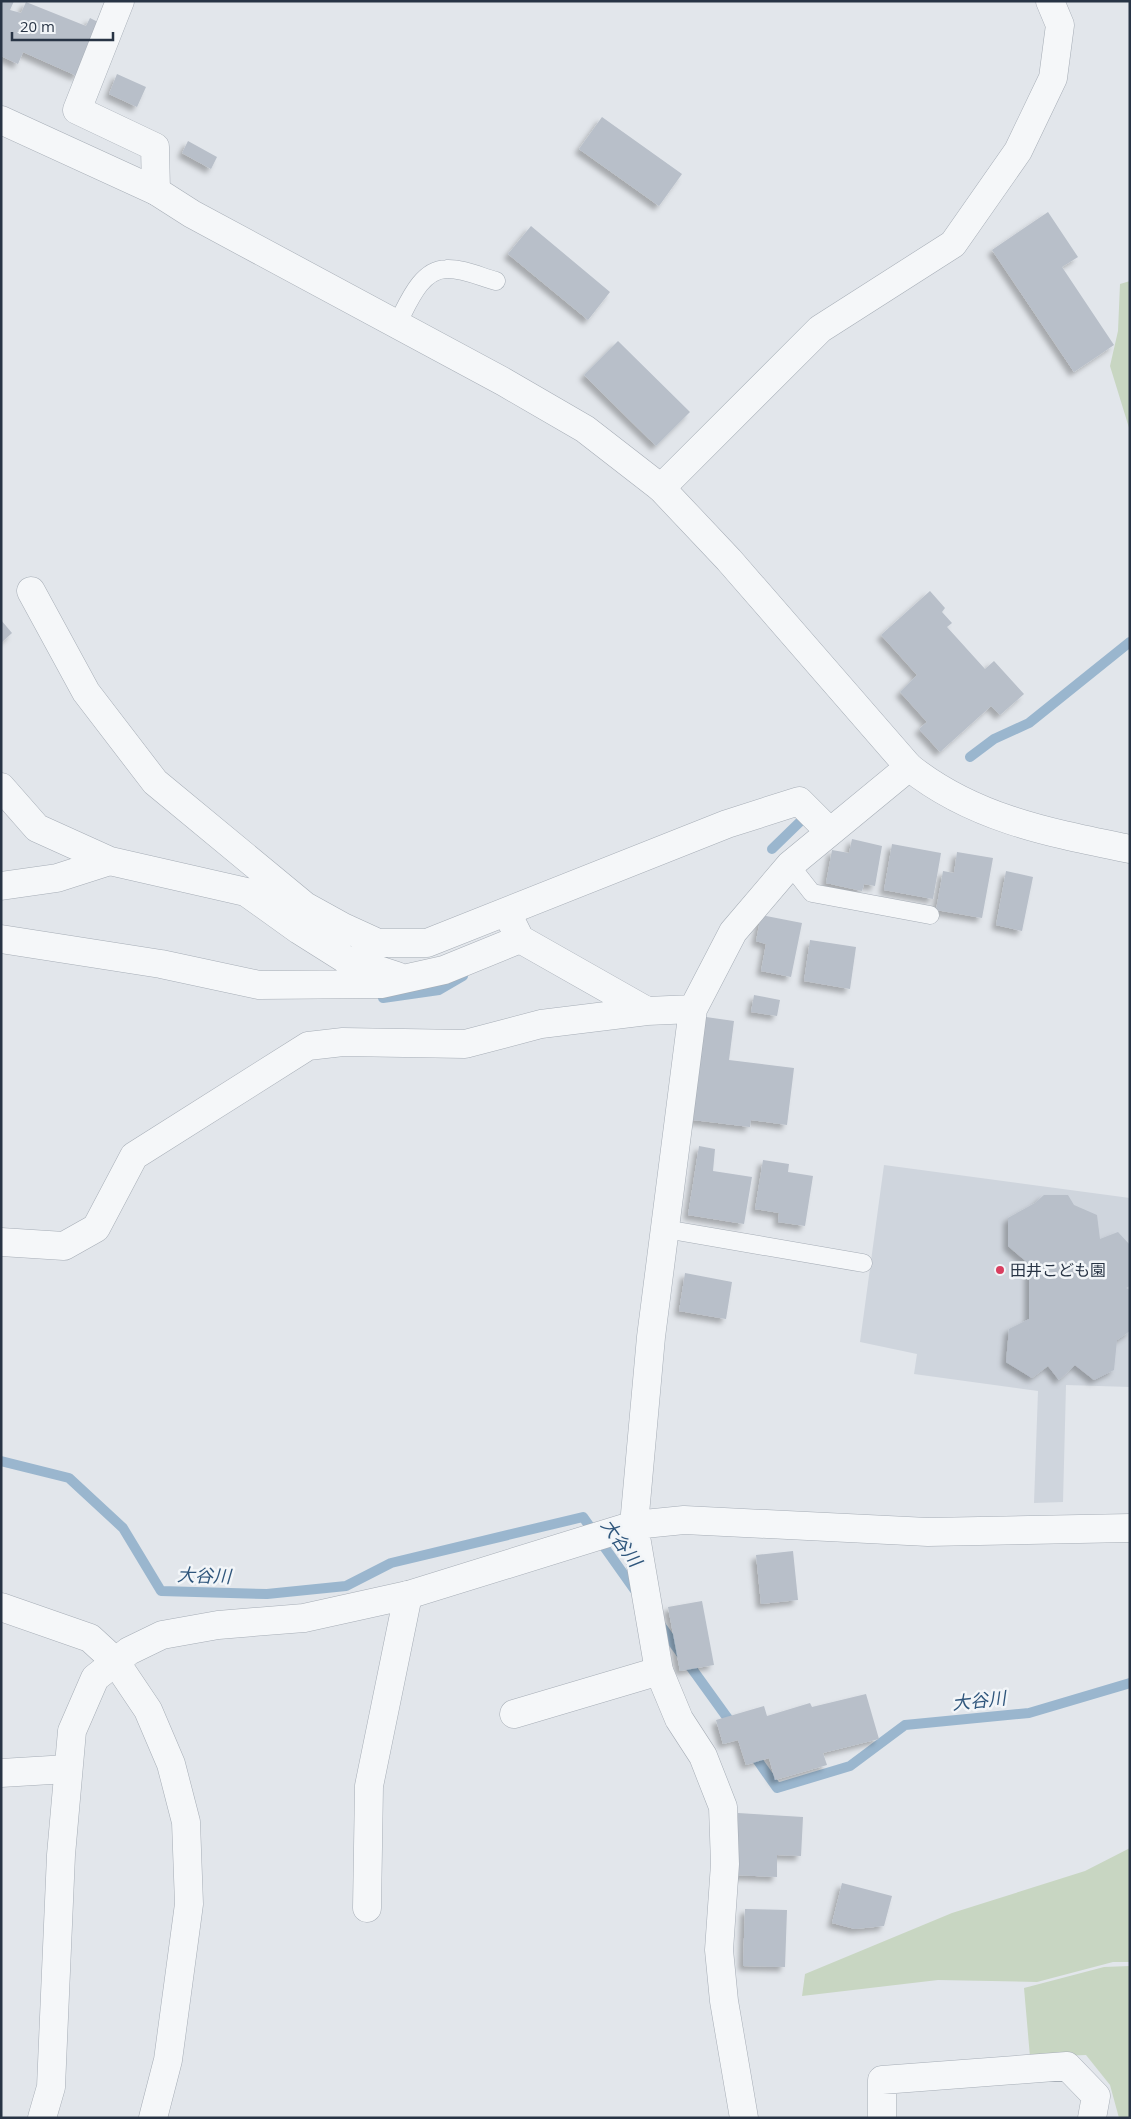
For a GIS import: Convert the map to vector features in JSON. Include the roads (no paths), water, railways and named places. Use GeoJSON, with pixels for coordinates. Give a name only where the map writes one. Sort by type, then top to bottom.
{"type":"FeatureCollection","features":[{"type":"Feature","properties":{"kind":"street"},"geometry":{"type":"LineString","coordinates":[[120,1],[77,110],[155,147],[156,191]]}},
{"type":"Feature","properties":{"kind":"street"},"geometry":{"type":"LineString","coordinates":[[661,488],[820,329],[953,244],[1018,151],[1054,78],[1060,25],[1050,1]]}},
{"type":"Feature","properties":{"kind":"street"},"geometry":{"type":"LineString","coordinates":[[1,120],[156,191],[192,214],[504,382],[585,430],[661,488],[729,560],[909,767],[933,786],[968,805],[1042,831],[1130,849]]}},
{"type":"Feature","properties":{"kind":"street"},"geometry":{"type":"LineString","coordinates":[[31,591],[86,692],[155,782],[305,906],[343,927],[378,943],[427,943],[727,824],[799,801],[830,832]]}},
{"type":"Feature","properties":{"kind":"street"},"geometry":{"type":"LineString","coordinates":[[744,2118],[724,2001],[719,1950],[725,1864],[723,1807],[703,1756],[679,1718],[657,1659],[634,1525],[650,1337],[693,1010],[733,932],[790,865],[909,767]]}},
{"type":"Feature","properties":{"kind":"street"},"geometry":{"type":"LineString","coordinates":[[1,788],[37,828],[110,862],[246,892],[299,930],[345,959],[406,978]]}},
{"type":"Feature","properties":{"kind":"street"},"geometry":{"type":"LineString","coordinates":[[1,886],[57,878],[110,862]]}},
{"type":"Feature","properties":{"kind":"street"},"geometry":{"type":"LineString","coordinates":[[507,911],[520,939],[646,1011]]}},
{"type":"Feature","properties":{"kind":"street"},"geometry":{"type":"LineString","coordinates":[[1,939],[161,964],[259,985],[381,984],[444,970],[520,939]]}},
{"type":"Feature","properties":{"kind":"street"},"geometry":{"type":"LineString","coordinates":[[1,1242],[64,1246],[96,1228],[134,1156],[308,1046],[343,1042],[465,1044],[542,1024],[646,1011],[693,1010]]}},
{"type":"Feature","properties":{"kind":"street"},"geometry":{"type":"LineString","coordinates":[[42,2118],[51,2087],[61,1856],[72,1731],[95,1678],[128,1651],[162,1635],[218,1625],[304,1618],[408,1595],[634,1525],[684,1520],[928,1532],[1130,1528]]}},
{"type":"Feature","properties":{"kind":"street"},"geometry":{"type":"LineString","coordinates":[[368,1908],[369,1786],[408,1595]]}},
{"type":"Feature","properties":{"kind":"street"},"geometry":{"type":"LineString","coordinates":[[1,1607],[90,1638],[115,1661],[148,1710],[170,1764],[186,1822],[189,1904],[168,2060],[153,2118]]}},
{"type":"Feature","properties":{"kind":"street"},"geometry":{"type":"LineString","coordinates":[[514,1714],[657,1659]]}},
{"type":"Feature","properties":{"kind":"street"},"geometry":{"type":"LineString","coordinates":[[1,1772],[68,1769]]}},
{"type":"Feature","properties":{"kind":"street"},"geometry":{"type":"LineString","coordinates":[[882,2118],[882,2080],[1067,2066],[1096,2096],[1092,2118]]}},
{"type":"Feature","properties":{"kind":"lane"},"geometry":{"type":"LineString","coordinates":[[397,324],[417,288],[432,273],[447,269],[496,281]]}},
{"type":"Feature","properties":{"kind":"lane"},"geometry":{"type":"LineString","coordinates":[[790,865],[812,893],[930,915]]}},
{"type":"Feature","properties":{"kind":"lane"},"geometry":{"type":"LineString","coordinates":[[665,1229],[863,1263]]}},
{"type":"Feature","properties":{"kind":"waterway"},"geometry":{"type":"LineString","coordinates":[[970,757],[994,739],[1029,723],[1130,642]]}},
{"type":"Feature","properties":{"kind":"waterway"},"geometry":{"type":"LineString","coordinates":[[772,849],[807,815]]}},
{"type":"Feature","properties":{"kind":"waterway"},"geometry":{"type":"LineString","coordinates":[[383,998],[439,990],[463,976]]}},
{"type":"Feature","properties":{"kind":"waterway","name":"大谷川"},"geometry":{"type":"LineString","coordinates":[[1,1461],[69,1478],[123,1528],[161,1591],[267,1594],[346,1586],[391,1563],[583,1517],[637,1593]]}},
{"type":"Feature","properties":{"kind":"waterway","name":"大谷川"},"geometry":{"type":"LineString","coordinates":[[659,1623],[734,1727]]}},
{"type":"Feature","properties":{"kind":"waterway","name":"大谷川"},"geometry":{"type":"LineString","coordinates":[[751,1751],[777,1788],[850,1766],[905,1725],[1029,1713],[1130,1683]]}},
{"type":"Feature","properties":{"kind":"place","name":"田井こども園"},"geometry":{"type":"Point","coordinates":[1000,1270]}}]}
